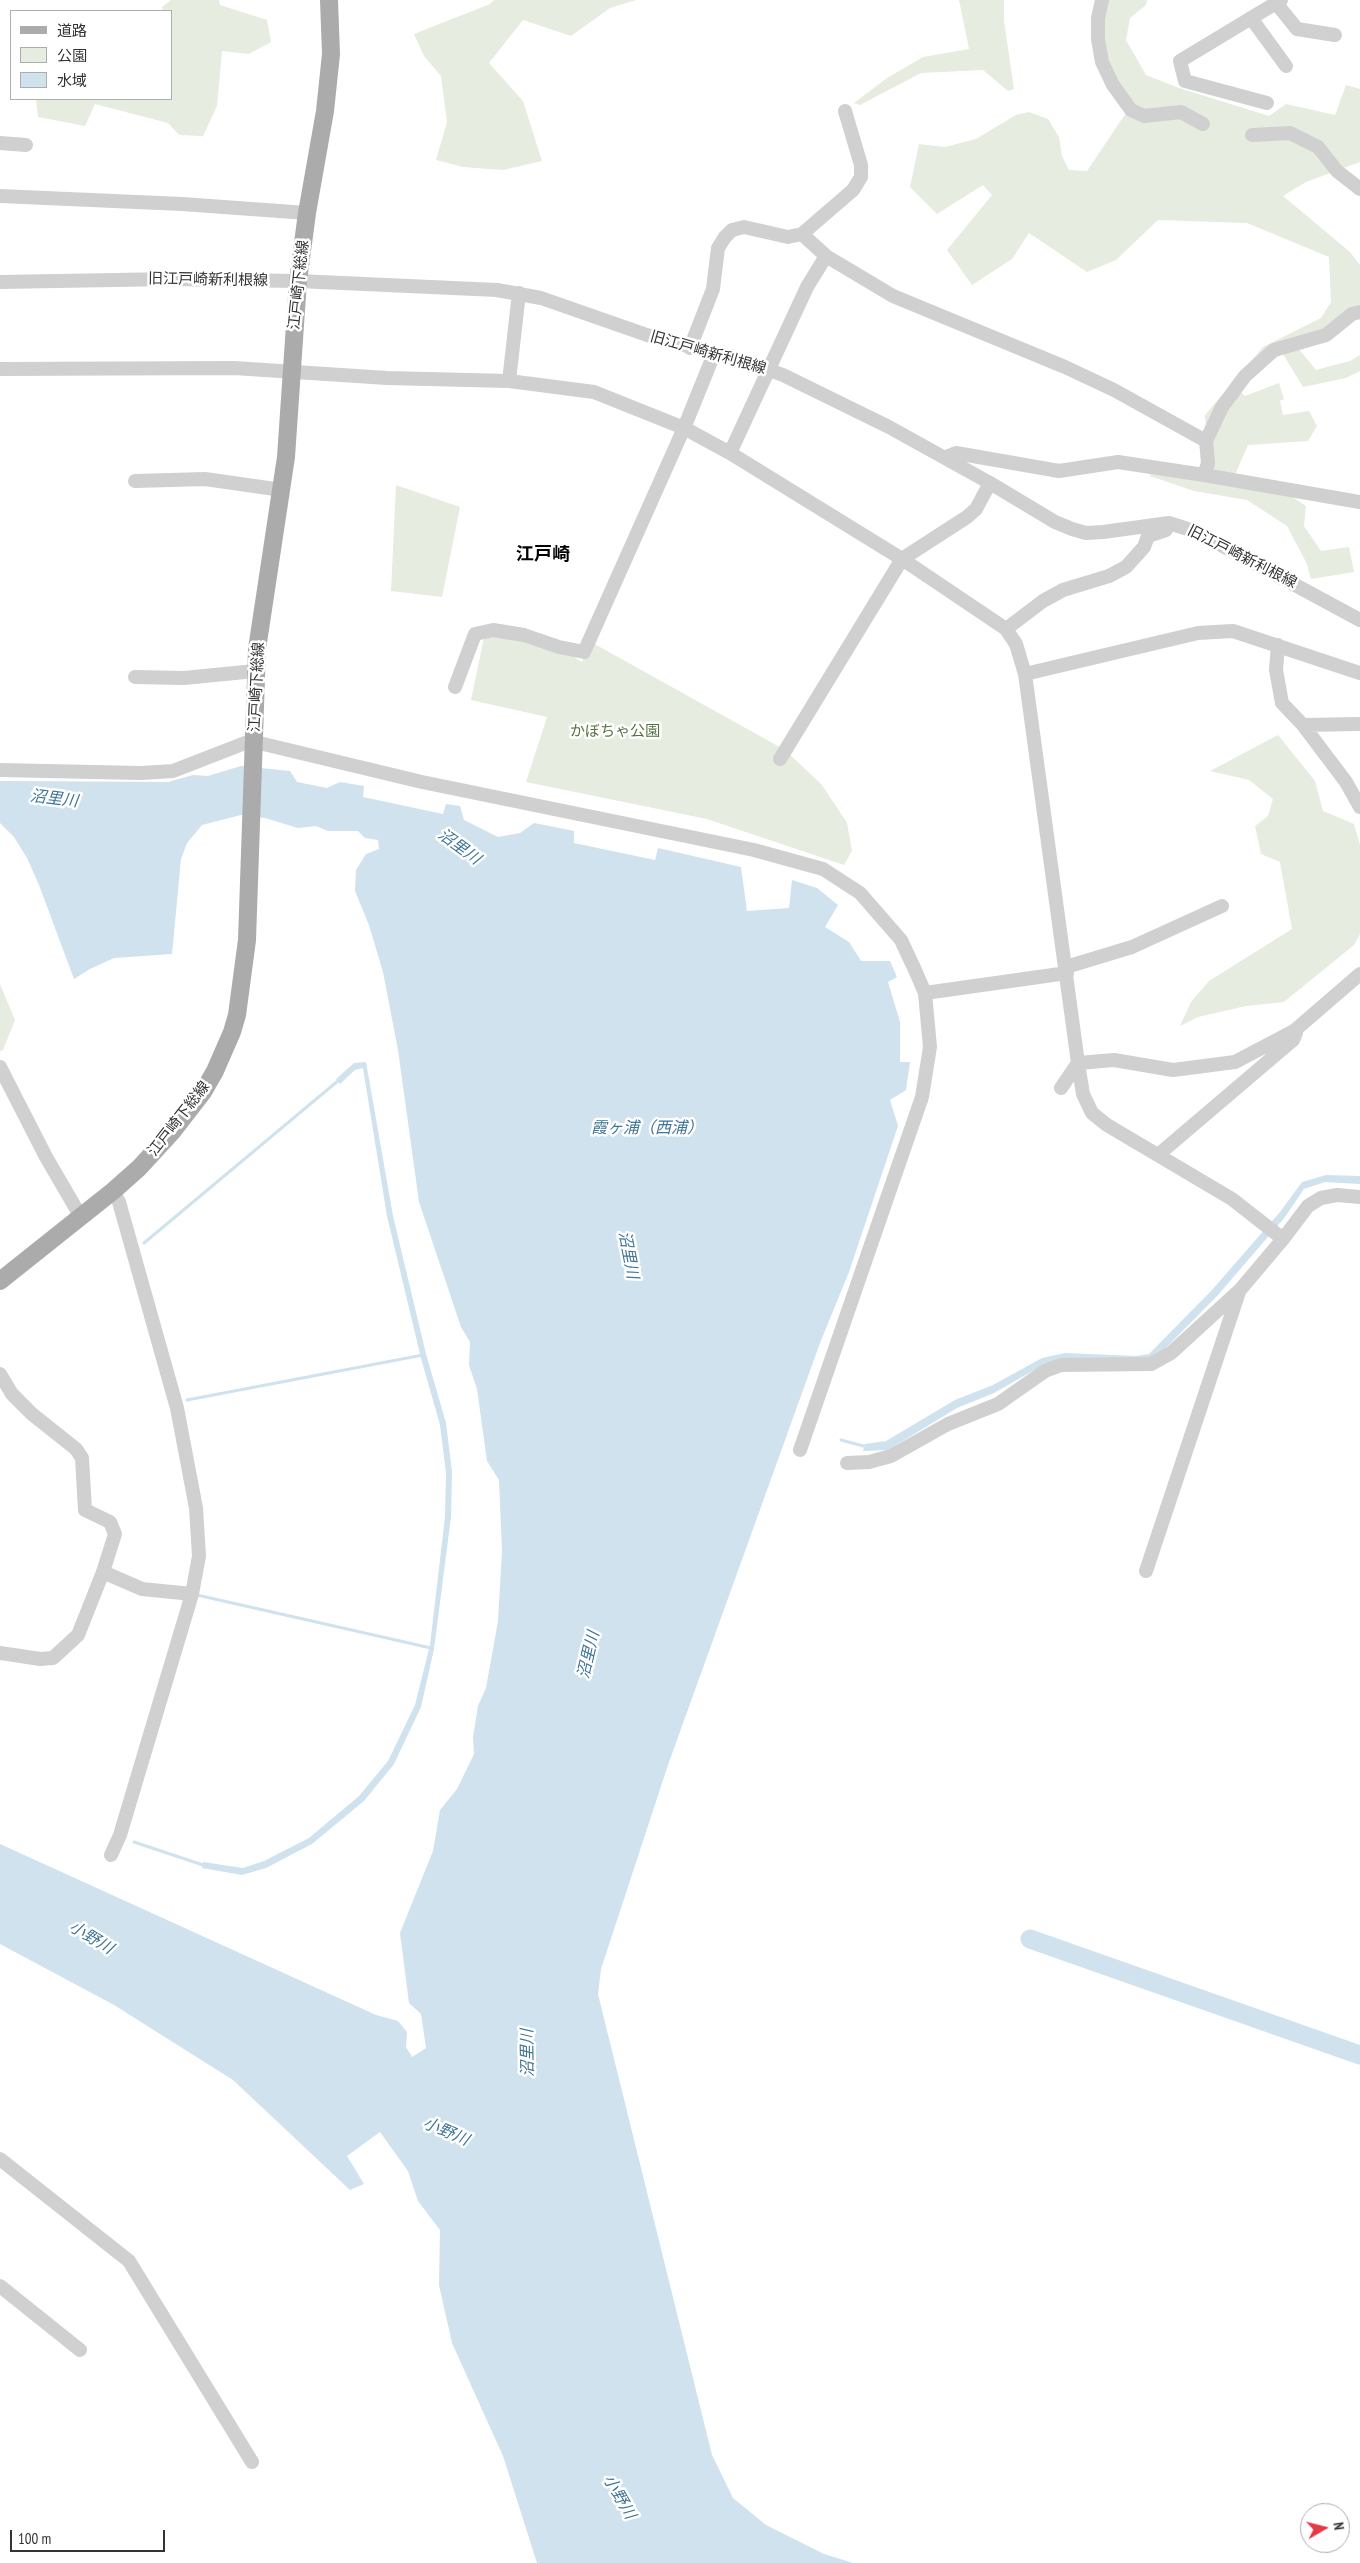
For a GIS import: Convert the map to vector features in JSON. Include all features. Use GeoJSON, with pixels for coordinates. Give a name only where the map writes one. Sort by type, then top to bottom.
{"type":"FeatureCollection","features":[{"type":"Feature","properties":{"kind":"main road","name":"江戸崎下総線"},"geometry":{"type":"LineString","coordinates":[[0,1281],[113,1191],[150,1156],[188,1112],[215,1071],[232,1032],[237,1015],[244,964],[251,839],[256,670],[282,490],[298,281],[329,82],[331,54],[329,0]]}},
{"type":"Feature","properties":{"kind":"street"},"geometry":{"type":"LineString","coordinates":[[1102,0],[1098,25],[1102,62],[1113,85],[1131,110],[1144,116],[1181,112],[1203,124]]}},
{"type":"Feature","properties":{"kind":"street"},"geometry":{"type":"LineString","coordinates":[[1267,103],[1185,81],[1180,61],[1278,2],[1297,29],[1335,35]]}},
{"type":"Feature","properties":{"kind":"street"},"geometry":{"type":"LineString","coordinates":[[1251,18],[1286,66]]}},
{"type":"Feature","properties":{"kind":"street"},"geometry":{"type":"LineString","coordinates":[[690,348],[713,289],[718,248],[732,230],[744,228],[788,237],[802,234],[852,190],[861,177],[861,165],[845,111]]}},
{"type":"Feature","properties":{"kind":"street"},"geometry":{"type":"LineString","coordinates":[[1252,135],[1290,133],[1318,147],[1337,171],[1360,189]]}},
{"type":"Feature","properties":{"kind":"street"},"geometry":{"type":"LineString","coordinates":[[0,143],[26,145]]}},
{"type":"Feature","properties":{"kind":"street"},"geometry":{"type":"LineString","coordinates":[[0,196],[182,204],[307,214]]}},
{"type":"Feature","properties":{"kind":"street"},"geometry":{"type":"LineString","coordinates":[[802,234],[826,256],[893,296],[1065,367],[1114,390],[1206,441]]}},
{"type":"Feature","properties":{"kind":"street"},"geometry":{"type":"LineString","coordinates":[[730,452],[807,287],[826,256]]}},
{"type":"Feature","properties":{"kind":"street","name":"旧江戸崎新利根線"},"geometry":{"type":"LineString","coordinates":[[0,282],[171,279],[298,281],[470,288],[519,293],[561,304],[640,333],[769,370],[872,418],[946,457],[1055,522],[1086,533],[1169,523],[1214,540],[1360,620]]}},
{"type":"Feature","properties":{"kind":"street"},"geometry":{"type":"LineString","coordinates":[[509,381],[519,293]]}},
{"type":"Feature","properties":{"kind":"street"},"geometry":{"type":"LineString","coordinates":[[1204,475],[1208,463],[1206,441],[1222,408],[1245,376],[1274,350],[1326,335],[1352,314],[1360,312]]}},
{"type":"Feature","properties":{"kind":"street"},"geometry":{"type":"LineString","coordinates":[[455,688],[475,634],[493,630],[524,635],[559,647],[584,652],[684,428],[714,354]]}},
{"type":"Feature","properties":{"kind":"street"},"geometry":{"type":"LineString","coordinates":[[0,369],[234,368],[396,378],[509,381],[594,392],[684,428],[730,452],[902,559],[1006,629],[1016,644],[1025,674],[1083,1094],[1092,1113],[1107,1125],[1232,1199],[1283,1239]]}},
{"type":"Feature","properties":{"kind":"street"},"geometry":{"type":"LineString","coordinates":[[946,457],[956,453],[1059,471],[1118,462],[1360,502]]}},
{"type":"Feature","properties":{"kind":"street"},"geometry":{"type":"LineString","coordinates":[[135,481],[205,479],[282,490]]}},
{"type":"Feature","properties":{"kind":"street"},"geometry":{"type":"LineString","coordinates":[[780,759],[902,559],[976,509],[990,483]]}},
{"type":"Feature","properties":{"kind":"street"},"geometry":{"type":"LineString","coordinates":[[1006,629],[1063,590],[1108,576],[1126,567],[1144,547],[1148,536],[1166,530],[1169,523]]}},
{"type":"Feature","properties":{"kind":"street"},"geometry":{"type":"LineString","coordinates":[[1025,674],[1198,633],[1233,631],[1360,673]]}},
{"type":"Feature","properties":{"kind":"street"},"geometry":{"type":"LineString","coordinates":[[1278,645],[1276,670],[1282,703],[1303,725],[1346,782],[1360,807]]}},
{"type":"Feature","properties":{"kind":"street"},"geometry":{"type":"LineString","coordinates":[[135,677],[184,678],[256,670]]}},
{"type":"Feature","properties":{"kind":"street"},"geometry":{"type":"LineString","coordinates":[[1303,725],[1360,724]]}},
{"type":"Feature","properties":{"kind":"street"},"geometry":{"type":"LineString","coordinates":[[0,770],[140,773],[173,770],[245,743],[413,780],[754,850],[823,870],[860,893],[901,940],[925,993],[930,1047],[922,1097],[800,1450]]}},
{"type":"Feature","properties":{"kind":"street"},"geometry":{"type":"LineString","coordinates":[[925,993],[1066,970],[1132,947],[1222,906]]}},
{"type":"Feature","properties":{"kind":"street"},"geometry":{"type":"LineString","coordinates":[[1078,1063],[1114,1060],[1173,1070],[1235,1062],[1300,1026],[1360,974]]}},
{"type":"Feature","properties":{"kind":"street"},"geometry":{"type":"LineString","coordinates":[[1158,1155],[1293,1040],[1300,1026]]}},
{"type":"Feature","properties":{"kind":"street"},"geometry":{"type":"LineString","coordinates":[[1061,1088],[1078,1063]]}},
{"type":"Feature","properties":{"kind":"street"},"geometry":{"type":"LineString","coordinates":[[0,1067],[46,1156],[81,1217]]}},
{"type":"Feature","properties":{"kind":"street"},"geometry":{"type":"LineString","coordinates":[[111,1856],[120,1835],[192,1594],[199,1556],[196,1508],[177,1408],[120,1202],[113,1191]]}},
{"type":"Feature","properties":{"kind":"street"},"geometry":{"type":"LineString","coordinates":[[847,1463],[891,1456],[948,1424],[998,1404],[1045,1371],[1061,1365],[1151,1364],[1171,1353],[1240,1290],[1308,1206],[1321,1198],[1336,1195],[1360,1197]]}},
{"type":"Feature","properties":{"kind":"street"},"geometry":{"type":"LineString","coordinates":[[1146,1571],[1240,1290]]}},
{"type":"Feature","properties":{"kind":"street"},"geometry":{"type":"LineString","coordinates":[[0,1374],[12,1394],[32,1414],[76,1449],[82,1458],[85,1510],[110,1522],[115,1534],[104,1572],[78,1635],[53,1658],[40,1659],[0,1653]]}},
{"type":"Feature","properties":{"kind":"street"},"geometry":{"type":"LineString","coordinates":[[104,1572],[142,1589],[192,1594]]}},
{"type":"Feature","properties":{"kind":"street"},"geometry":{"type":"LineString","coordinates":[[0,2159],[129,2261],[252,2462]]}},
{"type":"Feature","properties":{"kind":"street"},"geometry":{"type":"LineString","coordinates":[[0,2286],[80,2350]]}},
{"type":"Feature","properties":{"kind":"green space"},"geometry":{"type":"Polygon","coordinates":[[[171,0],[219,0],[220,5],[267,20],[271,42],[249,54],[222,51],[217,106],[203,136],[179,135],[168,123],[95,104],[85,126],[38,117],[36,100],[172,100],[172,10],[163,10],[162,7],[171,0]]]}},
{"type":"Feature","properties":{"kind":"green space"},"geometry":{"type":"Polygon","coordinates":[[[494,0],[636,0],[610,8],[571,36],[523,20],[489,63],[523,101],[542,161],[503,170],[463,167],[436,160],[447,122],[441,76],[424,56],[414,34],[490,4],[494,0]]]}},
{"type":"Feature","properties":{"kind":"green space"},"geometry":{"type":"Polygon","coordinates":[[[959,0],[1004,0],[1004,21],[1014,89],[1008,91],[983,70],[921,73],[860,105],[854,103],[887,78],[923,57],[969,49],[959,0]]]}},
{"type":"Feature","properties":{"kind":"green space"},"geometry":{"type":"Polygon","coordinates":[[[1101,0],[1147,0],[1146,5],[1130,18],[1126,40],[1146,75],[1179,88],[1269,116],[1286,104],[1335,115],[1346,85],[1360,89],[1360,162],[1306,182],[1283,196],[1350,252],[1360,265],[1360,305],[1352,308],[1323,336],[1293,342],[1316,370],[1350,361],[1360,355],[1360,371],[1346,378],[1303,387],[1278,346],[1235,387],[1245,396],[1279,383],[1284,399],[1280,401],[1283,415],[1309,411],[1317,426],[1308,441],[1248,445],[1234,477],[1277,487],[1306,506],[1304,526],[1321,551],[1349,547],[1354,572],[1311,579],[1307,564],[1287,526],[1247,500],[1194,491],[1150,476],[1157,464],[1204,475],[1208,463],[1205,415],[1263,347],[1321,318],[1331,302],[1329,257],[1247,223],[1158,220],[1116,260],[1087,272],[1029,233],[1012,259],[972,285],[947,250],[992,195],[983,185],[937,214],[910,187],[919,144],[945,147],[976,139],[1016,115],[1029,112],[1048,119],[1059,137],[1062,156],[1069,170],[1087,171],[1132,104],[1103,70],[1101,0]]]}},
{"type":"Feature","properties":{"kind":"green space"},"geometry":{"type":"Polygon","coordinates":[[[396,485],[460,507],[442,597],[391,591],[396,485]]]}},
{"type":"Feature","properties":{"kind":"green space","name":"かぼちゃ公園"},"geometry":{"type":"Polygon","coordinates":[[[485,633],[551,642],[582,662],[591,642],[785,750],[822,785],[847,823],[852,851],[844,865],[707,819],[526,782],[547,717],[471,700],[485,633]]]}},
{"type":"Feature","properties":{"kind":"green space"},"geometry":{"type":"Polygon","coordinates":[[[1278,735],[1315,781],[1323,811],[1354,824],[1360,845],[1360,934],[1354,945],[1284,1002],[1246,1006],[1198,1017],[1180,1026],[1191,1002],[1209,981],[1292,929],[1280,862],[1261,854],[1255,826],[1268,816],[1273,799],[1249,780],[1210,771],[1278,735]]]}},
{"type":"Feature","properties":{"kind":"green space"},"geometry":{"type":"Polygon","coordinates":[[[0,984],[15,1020],[3,1050],[0,1051],[0,984]]]}},
{"type":"Feature","properties":{"kind":"water","name":"霞ヶ浦（西浦）"},"geometry":{"type":"Polygon","coordinates":[[[241,766],[290,771],[297,782],[327,788],[340,782],[364,786],[363,797],[443,814],[446,804],[460,806],[464,820],[498,837],[520,833],[534,823],[574,831],[574,843],[655,860],[658,848],[741,867],[747,911],[789,908],[792,880],[817,888],[838,905],[825,927],[849,942],[861,961],[890,961],[897,977],[888,982],[900,1022],[900,1062],[910,1062],[906,1090],[890,1100],[898,1126],[849,1272],[820,1343],[668,1765],[601,1969],[598,1994],[712,2455],[733,2498],[766,2525],[824,2554],[853,2563],[537,2563],[503,2456],[452,2343],[439,2285],[440,2230],[418,2201],[408,2171],[380,2132],[347,2156],[364,2184],[350,2190],[233,2080],[114,2005],[0,1944],[0,1844],[376,2015],[398,2021],[407,2032],[406,2047],[412,2057],[426,2048],[421,2014],[409,2003],[400,1933],[433,1851],[440,1810],[457,1789],[474,1754],[473,1737],[478,1706],[486,1688],[498,1621],[502,1551],[499,1480],[487,1461],[477,1389],[469,1365],[470,1342],[461,1327],[419,1202],[398,1050],[383,972],[369,925],[355,891],[356,870],[366,854],[379,849],[378,840],[365,838],[358,831],[328,831],[316,826],[298,828],[265,818],[241,815],[202,825],[187,843],[181,859],[172,954],[114,958],[74,979],[27,858],[14,837],[0,823],[0,781],[168,782],[193,775],[208,776],[241,766]]]}},
{"type":"Feature","properties":{"kind":"water"},"geometry":{"type":"Polygon","coordinates":[[[366,1062],[393,1216],[426,1354],[446,1423],[452,1472],[451,1517],[434,1649],[421,1707],[394,1764],[364,1801],[312,1844],[266,1868],[242,1875],[202,1868],[203,1862],[243,1868],[264,1861],[309,1838],[359,1796],[388,1761],[415,1705],[430,1645],[445,1517],[446,1473],[440,1425],[421,1358],[387,1216],[363,1068],[355,1070],[340,1084],[336,1079],[354,1063],[366,1062]]]}},
{"type":"Feature","properties":{"kind":"water"},"geometry":{"type":"Polygon","coordinates":[[[1326,1175],[1360,1176],[1360,1184],[1325,1182],[1304,1189],[1285,1217],[1218,1295],[1153,1361],[1043,1365],[994,1393],[957,1408],[888,1450],[863,1451],[865,1444],[886,1441],[955,1400],[993,1385],[1042,1358],[1065,1353],[1136,1356],[1149,1354],[1212,1290],[1280,1212],[1302,1182],[1326,1175]]]}},
{"type":"Feature","properties":{"kind":"waterway"},"geometry":{"type":"LineString","coordinates":[[144,1243],[339,1080]]}},
{"type":"Feature","properties":{"kind":"waterway"},"geometry":{"type":"LineString","coordinates":[[187,1400],[423,1355]]}},
{"type":"Feature","properties":{"kind":"waterway"},"geometry":{"type":"LineString","coordinates":[[841,1440],[867,1447]]}},
{"type":"Feature","properties":{"kind":"waterway"},"geometry":{"type":"LineString","coordinates":[[197,1595],[431,1648]]}},
{"type":"Feature","properties":{"kind":"waterway"},"geometry":{"type":"LineString","coordinates":[[134,1842],[206,1866]]}},
{"type":"Feature","properties":{"kind":"waterway"},"geometry":{"type":"LineString","coordinates":[[1030,1939],[1360,2055]]}},
{"type":"Feature","properties":{"kind":"district","name":"江戸崎"},"geometry":{"type":"Point","coordinates":[543,555]}},
{"type":"Feature","properties":{"kind":"water label","name":"沼里川"},"geometry":{"type":"Point","coordinates":[54,799]}},
{"type":"Feature","properties":{"kind":"water label","name":"沼里川"},"geometry":{"type":"Point","coordinates":[459,847]}},
{"type":"Feature","properties":{"kind":"water label","name":"沼里川"},"geometry":{"type":"Point","coordinates":[628,1255]}},
{"type":"Feature","properties":{"kind":"water label","name":"沼里川"},"geometry":{"type":"Point","coordinates":[589,1655]}},
{"type":"Feature","properties":{"kind":"water label","name":"小野川"},"geometry":{"type":"Point","coordinates":[91,1938]}},
{"type":"Feature","properties":{"kind":"water label","name":"沼里川"},"geometry":{"type":"Point","coordinates":[528,2053]}},
{"type":"Feature","properties":{"kind":"water label","name":"小野川"},"geometry":{"type":"Point","coordinates":[446,2132]}},
{"type":"Feature","properties":{"kind":"water label","name":"小野川"},"geometry":{"type":"Point","coordinates":[619,2497]}}]}
